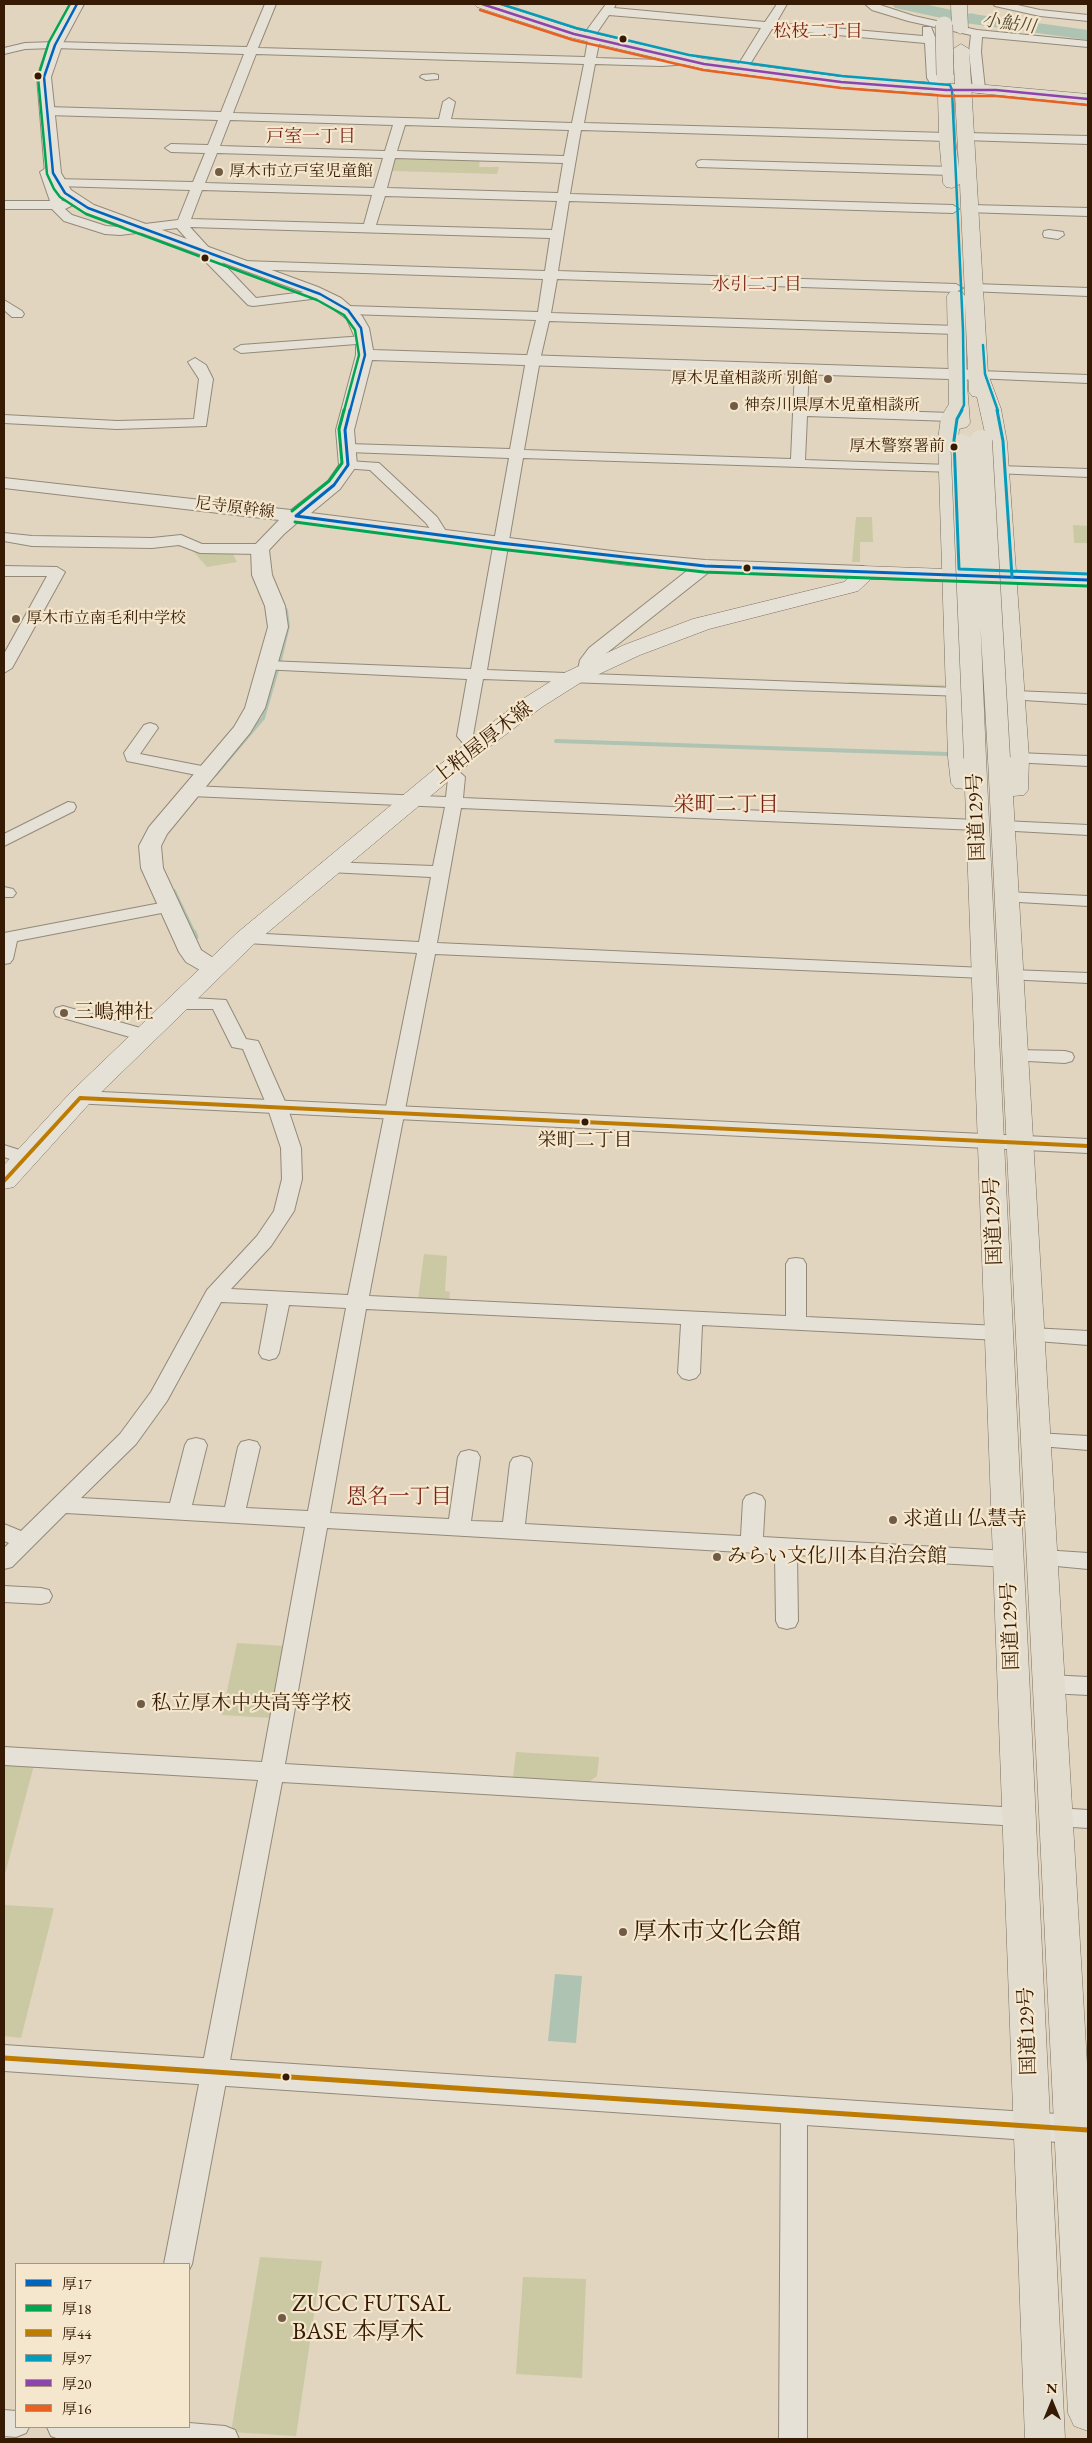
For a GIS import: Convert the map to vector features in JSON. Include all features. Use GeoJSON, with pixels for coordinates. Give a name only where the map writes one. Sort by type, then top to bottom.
{"type":"FeatureCollection","features":[{"type":"Feature","properties":{"kind":"main road"},"geometry":{"type":"LineString","coordinates":[[482,4],[592,37],[688,61],[841,82],[969,84],[1088,99]]}},
{"type":"Feature","properties":{"kind":"main road"},"geometry":{"type":"LineString","coordinates":[[497,4],[592,37],[742,68]]}},
{"type":"Feature","properties":{"kind":"main road","name":"国道129号"},"geometry":{"type":"LineString","coordinates":[[959,4],[969,84],[956,288],[955,411],[971,443],[1008,758],[990,831],[1006,1142],[1031,1335],[1056,1817],[1080,2130],[1088,2413]]}},
{"type":"Feature","properties":{"kind":"main road","name":"国道129号"},"geometry":{"type":"LineString","coordinates":[[943,11],[947,136],[951,171],[962,209],[974,288],[979,375],[971,443],[975,758],[990,831],[1007,897],[998,974],[1016,1056],[1006,1142],[999,1333],[1045,2439]]}},
{"type":"Feature","properties":{"kind":"main road"},"geometry":{"type":"LineString","coordinates":[[979,375],[991,409],[999,470],[1014,696],[1008,758]]}},
{"type":"Feature","properties":{"kind":"main road"},"geometry":{"type":"LineString","coordinates":[[955,411],[948,440],[959,757],[990,831]]}},
{"type":"Feature","properties":{"kind":"main road"},"geometry":{"type":"LineString","coordinates":[[862,572],[1088,580]]}},
{"type":"Feature","properties":{"kind":"main road","name":"上粕屋厚木線"},"geometry":{"type":"LineString","coordinates":[[4,1181],[14,1154],[80,1098],[176,1003],[246,938],[410,800],[534,702],[580,674],[632,650],[701,624],[794,600],[839,591],[858,582],[862,572]]}},
{"type":"Feature","properties":{"kind":"street"},"geometry":{"type":"LineString","coordinates":[[77,4],[55,45],[44,77],[51,177],[57,205],[68,218],[105,230],[120,231],[184,223],[556,234]]}},
{"type":"Feature","properties":{"kind":"street"},"geometry":{"type":"LineString","coordinates":[[270,4],[182,226],[253,302],[320,294]]}},
{"type":"Feature","properties":{"kind":"street"},"geometry":{"type":"LineString","coordinates":[[742,68],[782,4]]}},
{"type":"Feature","properties":{"kind":"street"},"geometry":{"type":"LineString","coordinates":[[870,4],[876,8],[924,22],[975,41],[1088,55]]}},
{"type":"Feature","properties":{"kind":"street"},"geometry":{"type":"LineString","coordinates":[[999,4],[1040,13],[1085,17]]}},
{"type":"Feature","properties":{"kind":"street"},"geometry":{"type":"LineString","coordinates":[[1074,4],[1085,17]]}},
{"type":"Feature","properties":{"kind":"street"},"geometry":{"type":"LineString","coordinates":[[480,743],[469,740],[465,736],[476,675],[479,669],[500,543],[592,37],[608,8],[768,26],[932,40]]}},
{"type":"Feature","properties":{"kind":"street"},"geometry":{"type":"LineString","coordinates":[[924,22],[932,40],[933,78],[944,84]]}},
{"type":"Feature","properties":{"kind":"street"},"geometry":{"type":"LineString","coordinates":[[969,84],[975,41]]}},
{"type":"Feature","properties":{"kind":"street"},"geometry":{"type":"LineString","coordinates":[[975,41],[1088,44]]}},
{"type":"Feature","properties":{"kind":"street"},"geometry":{"type":"LineString","coordinates":[[4,51],[25,46],[55,45],[589,60],[688,61]]}},
{"type":"Feature","properties":{"kind":"street"},"geometry":{"type":"LineString","coordinates":[[444,122],[449,102]]}},
{"type":"Feature","properties":{"kind":"street"},"geometry":{"type":"LineString","coordinates":[[47,111],[947,136]]}},
{"type":"Feature","properties":{"kind":"street"},"geometry":{"type":"LineString","coordinates":[[368,228],[400,121]]}},
{"type":"Feature","properties":{"kind":"street"},"geometry":{"type":"LineString","coordinates":[[967,137],[1088,140]]}},
{"type":"Feature","properties":{"kind":"street"},"geometry":{"type":"LineString","coordinates":[[171,148],[569,160]]}},
{"type":"Feature","properties":{"kind":"street"},"geometry":{"type":"LineString","coordinates":[[702,164],[951,171]]}},
{"type":"Feature","properties":{"kind":"street"},"geometry":{"type":"LineString","coordinates":[[51,177],[198,186],[1088,212]]}},
{"type":"Feature","properties":{"kind":"street"},"geometry":{"type":"LineString","coordinates":[[51,177],[65,193],[79,203],[320,294],[348,310],[361,328],[364,347],[345,430],[348,456],[334,485],[277,530],[260,549],[259,556],[262,575],[275,606],[278,627],[250,719],[157,832],[150,846],[152,868],[171,906],[190,952],[194,957],[213,968]]}},
{"type":"Feature","properties":{"kind":"street"},"geometry":{"type":"LineString","coordinates":[[4,205],[79,203]]}},
{"type":"Feature","properties":{"kind":"street"},"geometry":{"type":"LineString","coordinates":[[243,265],[956,288]]}},
{"type":"Feature","properties":{"kind":"street"},"geometry":{"type":"LineString","coordinates":[[974,288],[1088,292]]}},
{"type":"Feature","properties":{"kind":"street"},"geometry":{"type":"LineString","coordinates":[[4,304],[17,314]]}},
{"type":"Feature","properties":{"kind":"street"},"geometry":{"type":"LineString","coordinates":[[348,310],[957,330]]}},
{"type":"Feature","properties":{"kind":"street"},"geometry":{"type":"LineString","coordinates":[[242,348],[364,347],[533,360],[1088,379]]}},
{"type":"Feature","properties":{"kind":"street"},"geometry":{"type":"LineString","coordinates":[[4,419],[117,425],[201,423],[206,379],[201,368],[195,362]]}},
{"type":"Feature","properties":{"kind":"street"},"geometry":{"type":"LineString","coordinates":[[798,464],[802,369]]}},
{"type":"Feature","properties":{"kind":"street"},"geometry":{"type":"LineString","coordinates":[[800,412],[955,411]]}},
{"type":"Feature","properties":{"kind":"street"},"geometry":{"type":"LineString","coordinates":[[348,456],[516,454],[949,469]]}},
{"type":"Feature","properties":{"kind":"street"},"geometry":{"type":"LineString","coordinates":[[348,456],[374,466],[432,520],[442,536]]}},
{"type":"Feature","properties":{"kind":"street"},"geometry":{"type":"LineString","coordinates":[[999,470],[1088,473]]}},
{"type":"Feature","properties":{"kind":"street","name":"尼寺原幹線"},"geometry":{"type":"LineString","coordinates":[[4,483],[159,499],[442,536],[705,566],[862,572]]}},
{"type":"Feature","properties":{"kind":"street"},"geometry":{"type":"LineString","coordinates":[[4,537],[42,541],[152,543],[181,540],[200,548],[260,549]]}},
{"type":"Feature","properties":{"kind":"street"},"geometry":{"type":"LineString","coordinates":[[580,674],[596,652],[705,566]]}},
{"type":"Feature","properties":{"kind":"street"},"geometry":{"type":"LineString","coordinates":[[4,571],[57,572],[4,668]]}},
{"type":"Feature","properties":{"kind":"street"},"geometry":{"type":"LineString","coordinates":[[616,636],[613,646],[632,650]]}},
{"type":"Feature","properties":{"kind":"street"},"geometry":{"type":"LineString","coordinates":[[267,666],[476,675],[580,674],[957,693]]}},
{"type":"Feature","properties":{"kind":"street"},"geometry":{"type":"LineString","coordinates":[[1014,696],[1088,699]]}},
{"type":"Feature","properties":{"kind":"street"},"geometry":{"type":"LineString","coordinates":[[150,728],[132,753],[133,757],[206,772]]}},
{"type":"Feature","properties":{"kind":"street"},"geometry":{"type":"LineString","coordinates":[[1008,758],[1088,761]]}},
{"type":"Feature","properties":{"kind":"street"},"geometry":{"type":"LineString","coordinates":[[178,2263],[272,1772],[357,1302],[396,1113],[454,802],[457,776],[447,770]]}},
{"type":"Feature","properties":{"kind":"street"},"geometry":{"type":"LineString","coordinates":[[191,791],[280,793],[990,831],[1088,830]]}},
{"type":"Feature","properties":{"kind":"street"},"geometry":{"type":"LineString","coordinates":[[4,841],[65,811]]}},
{"type":"Feature","properties":{"kind":"street"},"geometry":{"type":"LineString","coordinates":[[328,868],[441,872]]}},
{"type":"Feature","properties":{"kind":"street"},"geometry":{"type":"LineString","coordinates":[[1007,897],[1088,901]]}},
{"type":"Feature","properties":{"kind":"street"},"geometry":{"type":"LineString","coordinates":[[4,958],[6,938],[171,906]]}},
{"type":"Feature","properties":{"kind":"street"},"geometry":{"type":"LineString","coordinates":[[246,938],[1088,978]]}},
{"type":"Feature","properties":{"kind":"street"},"geometry":{"type":"LineString","coordinates":[[4,1561],[14,1537],[62,1505],[128,1439],[180,1360],[214,1295],[264,1241],[284,1211],[292,1179],[291,1148],[277,1106],[251,1045],[239,1042],[219,1004],[176,1003]]}},
{"type":"Feature","properties":{"kind":"street"},"geometry":{"type":"LineString","coordinates":[[63,1012],[144,1035]]}},
{"type":"Feature","properties":{"kind":"street"},"geometry":{"type":"LineString","coordinates":[[1016,1056],[1065,1058]]}},
{"type":"Feature","properties":{"kind":"street"},"geometry":{"type":"LineString","coordinates":[[80,1098],[1088,1146]]}},
{"type":"Feature","properties":{"kind":"street"},"geometry":{"type":"LineString","coordinates":[[796,1264],[796,1323]]}},
{"type":"Feature","properties":{"kind":"street"},"geometry":{"type":"LineString","coordinates":[[214,1295],[999,1333]]}},
{"type":"Feature","properties":{"kind":"street"},"geometry":{"type":"LineString","coordinates":[[269,1353],[280,1298]]}},
{"type":"Feature","properties":{"kind":"street"},"geometry":{"type":"LineString","coordinates":[[689,1373],[692,1318]]}},
{"type":"Feature","properties":{"kind":"street"},"geometry":{"type":"LineString","coordinates":[[1031,1335],[1088,1338]]}},
{"type":"Feature","properties":{"kind":"street"},"geometry":{"type":"LineString","coordinates":[[1036,1440],[1088,1443]]}},
{"type":"Feature","properties":{"kind":"street"},"geometry":{"type":"LineString","coordinates":[[180,1511],[196,1445]]}},
{"type":"Feature","properties":{"kind":"street"},"geometry":{"type":"LineString","coordinates":[[234,1514],[249,1447]]}},
{"type":"Feature","properties":{"kind":"street"},"geometry":{"type":"LineString","coordinates":[[459,1527],[469,1457]]}},
{"type":"Feature","properties":{"kind":"street"},"geometry":{"type":"LineString","coordinates":[[513,1530],[522,1463]]}},
{"type":"Feature","properties":{"kind":"street"},"geometry":{"type":"LineString","coordinates":[[752,1544],[754,1502]]}},
{"type":"Feature","properties":{"kind":"street"},"geometry":{"type":"LineString","coordinates":[[62,1505],[1008,1559]]}},
{"type":"Feature","properties":{"kind":"street"},"geometry":{"type":"LineString","coordinates":[[786,1546],[787,1621]]}},
{"type":"Feature","properties":{"kind":"street"},"geometry":{"type":"LineString","coordinates":[[1043,1558],[1088,1561]]}},
{"type":"Feature","properties":{"kind":"street"},"geometry":{"type":"LineString","coordinates":[[4,1594],[41,1596]]}},
{"type":"Feature","properties":{"kind":"street"},"geometry":{"type":"LineString","coordinates":[[1049,1684],[1088,1686]]}},
{"type":"Feature","properties":{"kind":"street"},"geometry":{"type":"LineString","coordinates":[[4,1756],[1019,1817]]}},
{"type":"Feature","properties":{"kind":"street"},"geometry":{"type":"LineString","coordinates":[[1056,1817],[1088,1819]]}},
{"type":"Feature","properties":{"kind":"street"},"geometry":{"type":"LineString","coordinates":[[4,2058],[1080,2130]]}},
{"type":"Feature","properties":{"kind":"street"},"geometry":{"type":"LineString","coordinates":[[793,2439],[794,2111]]}},
{"type":"Feature","properties":{"kind":"street"},"geometry":{"type":"LineString","coordinates":[[75,2428],[225,2439]]}},
{"type":"Feature","properties":{"kind":"green space"},"geometry":{"type":"Polygon","coordinates":[[[393,158],[480,159],[479,167],[499,167],[497,174],[393,171],[390,170],[393,158]]]}},
{"type":"Feature","properties":{"kind":"green space"},"geometry":{"type":"Polygon","coordinates":[[[856,517],[872,517],[873,542],[860,542],[860,562],[852,562],[856,517]]]}},
{"type":"Feature","properties":{"kind":"green space"},"geometry":{"type":"Polygon","coordinates":[[[1073,525],[1088,526],[1088,543],[1074,543],[1073,525]]]}},
{"type":"Feature","properties":{"kind":"green space"},"geometry":{"type":"Polygon","coordinates":[[[192,550],[227,551],[233,554],[237,562],[207,567],[192,550]]]}},
{"type":"Feature","properties":{"kind":"green space"},"geometry":{"type":"Polygon","coordinates":[[[849,682],[944,685],[944,690],[849,686],[849,682]]]}},
{"type":"Feature","properties":{"kind":"green space"},"geometry":{"type":"Polygon","coordinates":[[[424,1254],[447,1256],[445,1291],[450,1292],[449,1301],[418,1299],[424,1254]]]}},
{"type":"Feature","properties":{"kind":"green space"},"geometry":{"type":"Polygon","coordinates":[[[237,1643],[285,1646],[271,1718],[222,1715],[237,1643]]]}},
{"type":"Feature","properties":{"kind":"green space"},"geometry":{"type":"Polygon","coordinates":[[[516,1752],[599,1757],[597,1776],[590,1781],[513,1778],[516,1752]]]}},
{"type":"Feature","properties":{"kind":"green space"},"geometry":{"type":"Polygon","coordinates":[[[4,1763],[34,1765],[4,1878],[4,1763]]]}},
{"type":"Feature","properties":{"kind":"green space"},"geometry":{"type":"Polygon","coordinates":[[[4,1905],[54,1908],[21,2038],[4,2036],[4,1905]]]}},
{"type":"Feature","properties":{"kind":"green space","name":"ZUCC FUTSAL BASE 本厚木"},"geometry":{"type":"Polygon","coordinates":[[[260,2257],[322,2261],[296,2436],[231,2432],[260,2257]]]}},
{"type":"Feature","properties":{"kind":"green space"},"geometry":{"type":"Polygon","coordinates":[[[523,2277],[586,2279],[582,2378],[516,2374],[523,2277]]]}},
{"type":"Feature","properties":{"kind":"water","name":"小鮎川"},"geometry":{"type":"Polygon","coordinates":[[[971,13],[997,20],[1088,32],[1088,39],[972,21],[971,13]]]}},
{"type":"Feature","properties":{"kind":"water"},"geometry":{"type":"Polygon","coordinates":[[[555,1974],[582,1976],[576,2043],[548,2041],[555,1974]]]}},
{"type":"Feature","properties":{"kind":"waterway"},"geometry":{"type":"LineString","coordinates":[[514,4],[518,5]]}},
{"type":"Feature","properties":{"kind":"waterway","name":"小鮎川"},"geometry":{"type":"LineString","coordinates":[[901,4],[965,18],[1088,35]]}},
{"type":"Feature","properties":{"kind":"waterway"},"geometry":{"type":"LineString","coordinates":[[279,664],[288,626],[286,610]]}},
{"type":"Feature","properties":{"kind":"waterway"},"geometry":{"type":"LineString","coordinates":[[215,775],[263,718],[277,670]]}},
{"type":"Feature","properties":{"kind":"waterway"},"geometry":{"type":"LineString","coordinates":[[556,741],[948,754]]}},
{"type":"Feature","properties":{"kind":"waterway"},"geometry":{"type":"LineString","coordinates":[[174,891],[194,933]]}},
{"type":"Feature","properties":{"kind":"waterway"},"geometry":{"type":"LineString","coordinates":[[194,932],[196,937]]}},
{"type":"Feature","properties":{"kind":"transit line","name":"厚18"},"geometry":{"type":"LineString","coordinates":[[70,4],[49,42],[38,77],[47,174],[60,197],[86,214],[317,300],[344,315],[355,330],[359,355],[339,429],[342,463],[329,481],[292,511]]}},
{"type":"Feature","properties":{"kind":"transit line","name":"厚17"},"geometry":{"type":"LineString","coordinates":[[77,4],[55,45],[44,77],[53,173],[65,193],[88,208],[320,294],[348,310],[361,328],[365,355],[345,430],[348,465],[334,485],[296,516]]}},
{"type":"Feature","properties":{"kind":"transit line","name":"厚20"},"geometry":{"type":"LineString","coordinates":[[482,4],[574,34],[704,64],[841,82],[946,90],[996,90],[1088,99]]}},
{"type":"Feature","properties":{"kind":"transit line","name":"厚97"},"geometry":{"type":"LineString","coordinates":[[501,4],[576,28],[689,55],[842,76],[950,85],[952,90],[963,330],[964,405],[957,419],[954,440],[959,569],[1088,574]]}},
{"type":"Feature","properties":{"kind":"transit line","name":"厚16"},"geometry":{"type":"LineString","coordinates":[[480,10],[573,40],[703,70],[841,88],[946,96],[996,96],[1087,105]]}},
{"type":"Feature","properties":{"kind":"transit line","name":"厚97"},"geometry":{"type":"LineString","coordinates":[[983,345],[985,374],[997,407],[1003,441],[1012,577]]}},
{"type":"Feature","properties":{"kind":"transit line","name":"厚17"},"geometry":{"type":"LineString","coordinates":[[296,516],[500,543],[705,566],[1088,580]]}},
{"type":"Feature","properties":{"kind":"transit line","name":"厚18"},"geometry":{"type":"LineString","coordinates":[[295,522],[499,549],[704,572],[1088,586]]}},
{"type":"Feature","properties":{"kind":"transit line","name":"厚44"},"geometry":{"type":"LineString","coordinates":[[4,1181],[80,1098],[1088,1146]]}},
{"type":"Feature","properties":{"kind":"transit line","name":"厚44"},"geometry":{"type":"LineString","coordinates":[[4,2058],[1088,2130]]}},
{"type":"Feature","properties":{"kind":"place","name":"厚木市立戸室児童館"},"geometry":{"type":"Point","coordinates":[219,172]}},
{"type":"Feature","properties":{"kind":"place","name":"厚木児童相談所 別館"},"geometry":{"type":"Point","coordinates":[828,379]}},
{"type":"Feature","properties":{"kind":"place","name":"神奈川県厚木児童相談所"},"geometry":{"type":"Point","coordinates":[734,406]}},
{"type":"Feature","properties":{"kind":"place","name":"厚木警察署前"},"geometry":{"type":"Point","coordinates":[954,447]}},
{"type":"Feature","properties":{"kind":"place","name":"厚木市立南毛利中学校"},"geometry":{"type":"Point","coordinates":[16,619]}},
{"type":"Feature","properties":{"kind":"place","name":"三嶋神社"},"geometry":{"type":"Point","coordinates":[64,1013]}},
{"type":"Feature","properties":{"kind":"place","name":"栄町二丁目"},"geometry":{"type":"Point","coordinates":[585,1122]}},
{"type":"Feature","properties":{"kind":"place","name":"求道山 仏慧寺"},"geometry":{"type":"Point","coordinates":[893,1520]}},
{"type":"Feature","properties":{"kind":"place","name":"みらい文化川本自治会館"},"geometry":{"type":"Point","coordinates":[717,1557]}},
{"type":"Feature","properties":{"kind":"place","name":"私立厚木中央高等学校"},"geometry":{"type":"Point","coordinates":[141,1704]}},
{"type":"Feature","properties":{"kind":"place","name":"厚木市文化会館"},"geometry":{"type":"Point","coordinates":[623,1932]}},
{"type":"Feature","properties":{"kind":"place","name":"ZUCC FUTSAL BASE 本厚木"},"geometry":{"type":"Point","coordinates":[282,2318]}},
{"type":"Feature","properties":{"kind":"district","name":"松枝二丁目"},"geometry":{"type":"Point","coordinates":[818,32]}},
{"type":"Feature","properties":{"kind":"district","name":"戸室一丁目"},"geometry":{"type":"Point","coordinates":[311,137]}},
{"type":"Feature","properties":{"kind":"district","name":"水引二丁目"},"geometry":{"type":"Point","coordinates":[757,285]}},
{"type":"Feature","properties":{"kind":"district","name":"栄町二丁目"},"geometry":{"type":"Point","coordinates":[726,805]}},
{"type":"Feature","properties":{"kind":"district","name":"恩名一丁目"},"geometry":{"type":"Point","coordinates":[399,1497]}}]}
